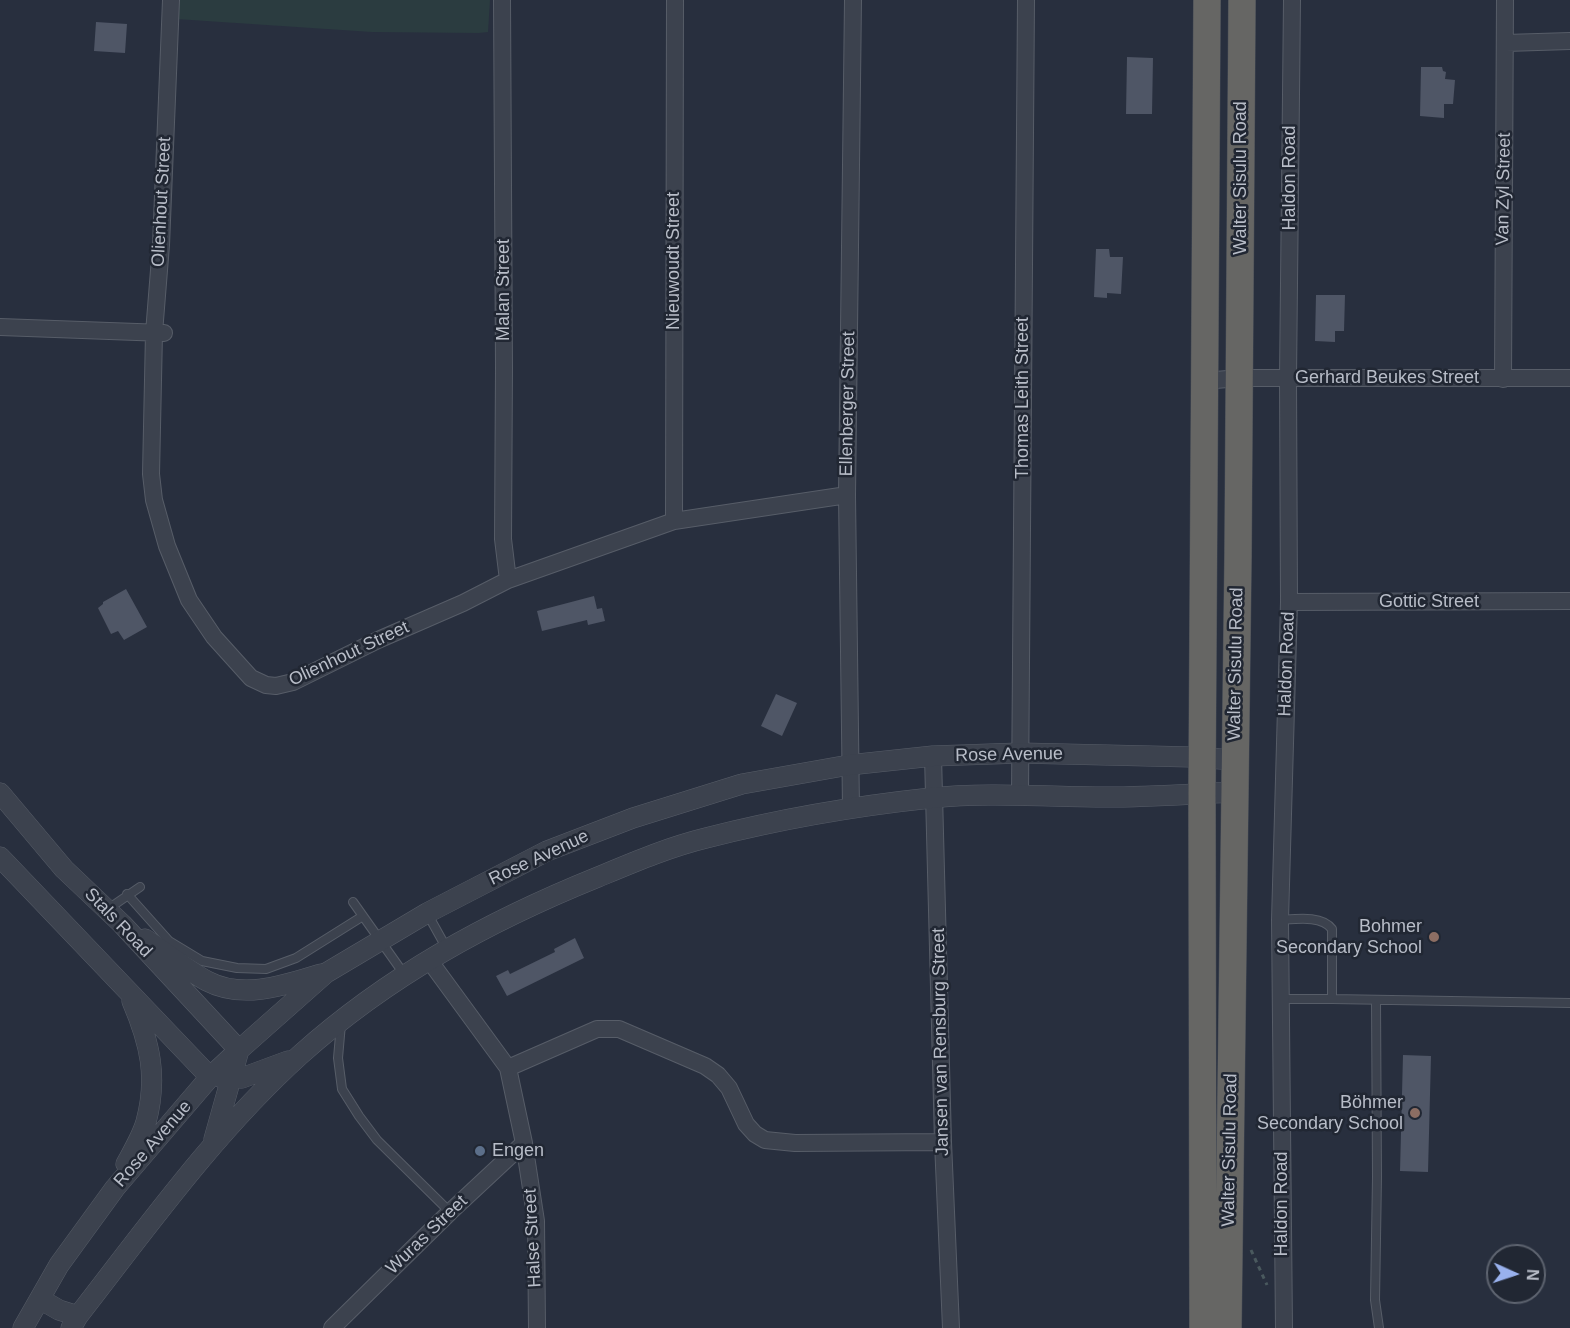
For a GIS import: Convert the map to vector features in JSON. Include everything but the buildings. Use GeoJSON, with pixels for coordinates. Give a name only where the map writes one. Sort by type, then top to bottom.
{"type":"FeatureCollection","features":[{"type":"Feature","properties":{"kind":"highway","name":"Walter Sisulu Road"},"geometry":{"type":"LineString","coordinates":[[1203,1328],[1202,793],[1206,0]]}},
{"type":"Feature","properties":{"kind":"highway","name":"Walter Sisulu Road"},"geometry":{"type":"LineString","coordinates":[[1228,1328],[1242,0]]}},
{"type":"Feature","properties":{"kind":"highway"},"geometry":{"type":"LineString","coordinates":[[1206,129],[1241,131]]}},
{"type":"Feature","properties":{"kind":"highway"},"geometry":{"type":"LineString","coordinates":[[1203,597],[1237,598]]}},
{"type":"Feature","properties":{"kind":"highway"},"geometry":{"type":"LineString","coordinates":[[1202,1027],[1231,1027]]}},
{"type":"Feature","properties":{"kind":"highway"},"geometry":{"type":"LineString","coordinates":[[1203,1202],[1229,1201]]}},
{"type":"Feature","properties":{"kind":"street","name":"Olienhout Street"},"geometry":{"type":"LineString","coordinates":[[171,0],[161,245],[160,333],[151,474],[153,500],[176,571],[189,600],[214,637],[251,678],[266,686],[293,682],[378,639],[463,603],[508,580],[674,521],[847,495]]}},
{"type":"Feature","properties":{"kind":"street","name":"Malan Street"},"geometry":{"type":"LineString","coordinates":[[502,0],[503,539],[508,580]]}},
{"type":"Feature","properties":{"kind":"street","name":"Nieuwoudt Street"},"geometry":{"type":"LineString","coordinates":[[674,521],[675,0]]}},
{"type":"Feature","properties":{"kind":"street","name":"Ellenberger Street"},"geometry":{"type":"LineString","coordinates":[[851,808],[847,495],[853,0]]}},
{"type":"Feature","properties":{"kind":"street","name":"Thomas Leith Street"},"geometry":{"type":"LineString","coordinates":[[1020,795],[1026,0]]}},
{"type":"Feature","properties":{"kind":"street","name":"Haldon Road"},"geometry":{"type":"LineString","coordinates":[[1284,1328],[1280,920],[1289,602],[1288,378],[1292,0]]}},
{"type":"Feature","properties":{"kind":"street","name":"Van Zyl Street"},"geometry":{"type":"LineString","coordinates":[[1503,379],[1505,0]]}},
{"type":"Feature","properties":{"kind":"street"},"geometry":{"type":"LineString","coordinates":[[1506,43],[1570,41]]}},
{"type":"Feature","properties":{"kind":"street"},"geometry":{"type":"LineString","coordinates":[[0,327],[160,333]]}},
{"type":"Feature","properties":{"kind":"street","name":"Gerhard Beukes Street"},"geometry":{"type":"LineString","coordinates":[[1204,381],[1239,378],[1570,378]]}},
{"type":"Feature","properties":{"kind":"street","name":"Gottic Street"},"geometry":{"type":"LineString","coordinates":[[1289,602],[1570,601]]}},
{"type":"Feature","properties":{"kind":"street","name":"Rose Avenue"},"geometry":{"type":"LineString","coordinates":[[23,1328],[59,1265],[115,1188],[210,1077],[239,1050],[326,973],[427,913],[547,851],[633,818],[742,784],[849,765],[933,756],[1020,753],[1235,760]]}},
{"type":"Feature","properties":{"kind":"street","name":"Jansen van Rensburg Street"},"geometry":{"type":"LineString","coordinates":[[933,756],[943,1142],[951,1328]]}},
{"type":"Feature","properties":{"kind":"street"},"geometry":{"type":"LineString","coordinates":[[40,1299],[75,1322],[213,1144],[298,1058],[341,1020],[404,974],[538,901],[648,856],[703,838],[851,808],[935,797],[1020,795],[1109,797],[1233,792]]}},
{"type":"Feature","properties":{"kind":"street","name":"Stals Road"},"geometry":{"type":"LineString","coordinates":[[0,793],[64,869],[122,924],[239,1050]]}},
{"type":"Feature","properties":{"kind":"street"},"geometry":{"type":"LineString","coordinates":[[0,857],[210,1077],[232,1079],[258,1074],[298,1058]]}},
{"type":"Feature","properties":{"kind":"street"},"geometry":{"type":"LineString","coordinates":[[122,924],[207,981],[228,988],[266,989],[326,973]]}},
{"type":"Feature","properties":{"kind":"street","name":"Halse Street"},"geometry":{"type":"LineString","coordinates":[[429,960],[508,1068],[524,1143],[536,1221],[537,1328]]}},
{"type":"Feature","properties":{"kind":"street"},"geometry":{"type":"LineString","coordinates":[[115,1188],[146,1124],[153,1085],[151,1060],[144,1029],[126,988]]}},
{"type":"Feature","properties":{"kind":"street"},"geometry":{"type":"LineString","coordinates":[[508,1068],[597,1029],[619,1029],[705,1066],[718,1075],[729,1088],[746,1124],[755,1134],[765,1140],[795,1143],[943,1142]]}},
{"type":"Feature","properties":{"kind":"street"},"geometry":{"type":"LineString","coordinates":[[213,1144],[239,1050]]}},
{"type":"Feature","properties":{"kind":"street","name":"Wuras Street"},"geometry":{"type":"LineString","coordinates":[[332,1328],[524,1143]]}},
{"type":"Feature","properties":{"kind":"lane"},"geometry":{"type":"LineString","coordinates":[[107,910],[140,887]]}},
{"type":"Feature","properties":{"kind":"lane"},"geometry":{"type":"LineString","coordinates":[[127,894],[170,940],[202,961],[237,968],[266,969],[296,958],[363,916]]}},
{"type":"Feature","properties":{"kind":"lane"},"geometry":{"type":"LineString","coordinates":[[353,902],[404,974]]}},
{"type":"Feature","properties":{"kind":"lane"},"geometry":{"type":"LineString","coordinates":[[427,913],[448,949]]}},
{"type":"Feature","properties":{"kind":"lane"},"geometry":{"type":"LineString","coordinates":[[1280,920],[1317,920],[1327,923],[1332,928],[1332,999]]}},
{"type":"Feature","properties":{"kind":"lane"},"geometry":{"type":"LineString","coordinates":[[1281,999],[1570,1003]]}},
{"type":"Feature","properties":{"kind":"lane"},"geometry":{"type":"LineString","coordinates":[[1376,1000],[1375,1300],[1379,1328]]}},
{"type":"Feature","properties":{"kind":"lane"},"geometry":{"type":"LineString","coordinates":[[341,1020],[338,1058],[342,1089],[376,1140],[450,1212]]}},
{"type":"Feature","properties":{"kind":"path"},"geometry":{"type":"LineString","coordinates":[[1248,1244],[1268,1288]]}},
{"type":"Feature","properties":{"kind":"shaded area"},"geometry":{"type":"Polygon","coordinates":[[[175,0],[490,0],[488,32],[478,33],[372,32],[176,19],[175,0]]]}},
{"type":"Feature","properties":{"kind":"place","name":"Bohmer Secondary School"},"geometry":{"type":"Point","coordinates":[1434,937]}},
{"type":"Feature","properties":{"kind":"place","name":"Böhmer Secondary School"},"geometry":{"type":"Point","coordinates":[1415,1113]}},
{"type":"Feature","properties":{"kind":"place","name":"Engen"},"geometry":{"type":"Point","coordinates":[480,1151]}}]}
